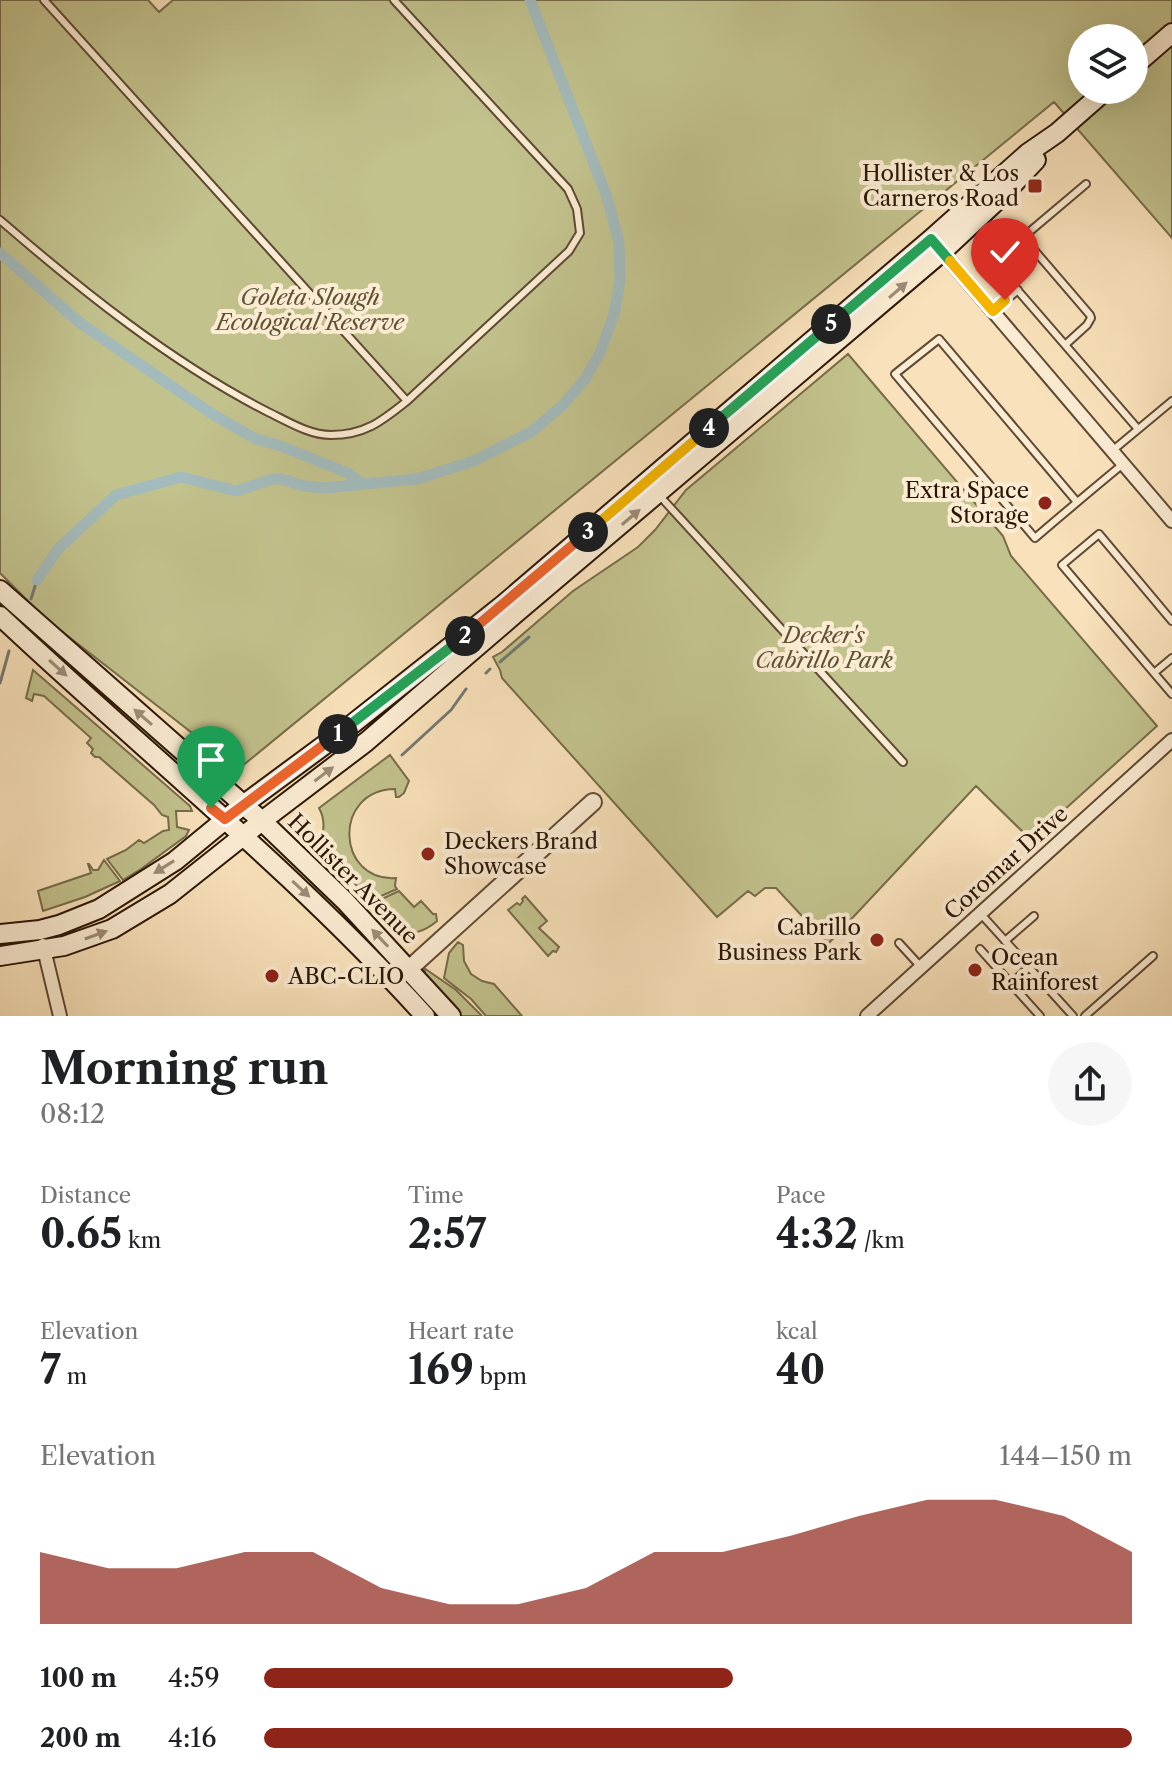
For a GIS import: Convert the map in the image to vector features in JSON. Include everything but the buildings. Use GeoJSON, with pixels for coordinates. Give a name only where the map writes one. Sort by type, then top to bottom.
{"type":"FeatureCollection","features":[{"type":"Feature","properties":{"kind":"main road"},"geometry":{"type":"LineString","coordinates":[[1148,54],[1172,33]]}},
{"type":"Feature","properties":{"kind":"main road"},"geometry":{"type":"LineString","coordinates":[[0,956],[64,946],[112,929],[170,894],[366,742],[658,494],[937,245],[1028,153],[1090,104]]}},
{"type":"Feature","properties":{"kind":"main road"},"geometry":{"type":"LineString","coordinates":[[0,934],[40,930],[99,909],[175,861],[504,604],[937,245]]}},
{"type":"Feature","properties":{"kind":"main road","name":"Hollister Avenue"},"geometry":{"type":"LineString","coordinates":[[0,590],[262,821],[345,901],[451,1016]]}},
{"type":"Feature","properties":{"kind":"main road","name":"Hollister Avenue"},"geometry":{"type":"LineString","coordinates":[[0,616],[244,835],[332,918],[425,1016]]}},
{"type":"Feature","properties":{"kind":"street"},"geometry":{"type":"LineString","coordinates":[[937,245],[1172,521]]}},
{"type":"Feature","properties":{"kind":"street","name":"Coromar Drive"},"geometry":{"type":"LineString","coordinates":[[867,1016],[1172,740]]}},
{"type":"Feature","properties":{"kind":"street"},"geometry":{"type":"LineString","coordinates":[[409,969],[593,802]]}},
{"type":"Feature","properties":{"kind":"street"},"geometry":{"type":"LineString","coordinates":[[40,930],[60,1016]]}},
{"type":"Feature","properties":{"kind":"lane"},"geometry":{"type":"LineString","coordinates":[[44,0],[407,401]]}},
{"type":"Feature","properties":{"kind":"lane"},"geometry":{"type":"LineString","coordinates":[[0,220],[126,323],[235,395],[292,423],[328,435],[352,433],[379,424],[569,251],[580,233],[577,209],[568,189],[394,0]]}},
{"type":"Feature","properties":{"kind":"lane"},"geometry":{"type":"LineString","coordinates":[[1086,184],[1002,255],[998,263],[1001,271],[1138,429]]}},
{"type":"Feature","properties":{"kind":"lane"},"geometry":{"type":"LineString","coordinates":[[1023,237],[1090,315],[1087,325],[1065,345]]}},
{"type":"Feature","properties":{"kind":"lane"},"geometry":{"type":"LineString","coordinates":[[993,311],[1018,290]]}},
{"type":"Feature","properties":{"kind":"lane"},"geometry":{"type":"LineString","coordinates":[[1077,502],[939,339],[895,374],[1035,538],[1123,464]]}},
{"type":"Feature","properties":{"kind":"lane"},"geometry":{"type":"LineString","coordinates":[[1112,451],[1172,401]]}},
{"type":"Feature","properties":{"kind":"lane"},"geometry":{"type":"LineString","coordinates":[[658,494],[903,762]]}},
{"type":"Feature","properties":{"kind":"lane"},"geometry":{"type":"LineString","coordinates":[[1172,621],[1099,534],[1062,565],[1172,694]]}},
{"type":"Feature","properties":{"kind":"lane"},"geometry":{"type":"LineString","coordinates":[[1154,673],[1172,658]]}},
{"type":"Feature","properties":{"kind":"lane"},"geometry":{"type":"LineString","coordinates":[[980,913],[1073,1016]]}},
{"type":"Feature","properties":{"kind":"lane"},"geometry":{"type":"LineString","coordinates":[[1005,941],[1034,916]]}},
{"type":"Feature","properties":{"kind":"lane"},"geometry":{"type":"LineString","coordinates":[[899,943],[921,967]]}},
{"type":"Feature","properties":{"kind":"lane"},"geometry":{"type":"LineString","coordinates":[[980,949],[1040,1016]]}},
{"type":"Feature","properties":{"kind":"lane"},"geometry":{"type":"LineString","coordinates":[[1085,1016],[1153,956]]}},
{"type":"Feature","properties":{"kind":"lane"},"geometry":{"type":"LineString","coordinates":[[1011,984],[1029,967]]}},
{"type":"Feature","properties":{"kind":"green space","name":"Goleta Slough Ecological Reserve"},"geometry":{"type":"Polygon","coordinates":[[[0,0],[148,0],[159,12],[173,0],[1172,0],[1172,238],[1054,102],[241,767],[237,768],[46,619],[0,573],[0,0]]]}},
{"type":"Feature","properties":{"kind":"green space","name":"Decker's Cabrillo Park"},"geometry":{"type":"Polygon","coordinates":[[[848,354],[1003,536],[1011,556],[1157,726],[1031,840],[976,786],[828,944],[776,888],[765,888],[755,896],[748,891],[717,917],[502,678],[493,657],[573,591],[638,547],[686,490],[848,354]]]}},
{"type":"Feature","properties":{"kind":"green space"},"geometry":{"type":"Polygon","coordinates":[[[33,670],[190,806],[192,811],[176,811],[177,827],[189,830],[186,836],[123,880],[107,859],[139,840],[144,843],[169,830],[168,817],[162,815],[99,757],[95,757],[87,743],[91,738],[44,696],[34,694],[32,701],[26,698],[33,670]]]}},
{"type":"Feature","properties":{"kind":"green space"},"geometry":{"type":"Polygon","coordinates":[[[390,755],[409,781],[404,793],[396,797],[395,789],[374,793],[360,804],[352,819],[349,835],[353,852],[362,866],[376,875],[396,878],[397,889],[379,897],[364,896],[338,860],[319,843],[324,826],[319,808],[390,755]]]}},
{"type":"Feature","properties":{"kind":"green space"},"geometry":{"type":"Polygon","coordinates":[[[104,860],[120,881],[43,911],[38,891],[91,873],[88,864],[93,870],[98,870],[104,860]]]}},
{"type":"Feature","properties":{"kind":"green space"},"geometry":{"type":"Polygon","coordinates":[[[399,891],[414,907],[421,901],[436,914],[437,921],[418,932],[396,933],[366,898],[384,898],[399,891]]]}},
{"type":"Feature","properties":{"kind":"green space"},"geometry":{"type":"Polygon","coordinates":[[[525,896],[547,921],[539,928],[559,947],[548,956],[508,910],[517,903],[520,905],[525,896]]]}},
{"type":"Feature","properties":{"kind":"green space"},"geometry":{"type":"Polygon","coordinates":[[[458,942],[463,945],[464,961],[471,974],[494,984],[522,1016],[486,1016],[471,999],[444,978],[449,953],[458,942]]]}},
{"type":"Feature","properties":{"kind":"green space"},"geometry":{"type":"Polygon","coordinates":[[[424,968],[456,990],[482,1016],[460,1016],[426,978],[424,968]]]}},
{"type":"Feature","properties":{"kind":"waterway"},"geometry":{"type":"LineString","coordinates":[[37,580],[58,549],[116,495],[181,477],[236,491],[273,479],[325,488],[417,479],[474,461],[531,432],[563,405],[585,379],[600,353],[614,314],[620,280],[619,243],[607,197],[530,0]]}},
{"type":"Feature","properties":{"kind":"waterway"},"geometry":{"type":"LineString","coordinates":[[0,253],[80,323],[212,414],[256,439],[348,473],[362,484]]}},
{"type":"Feature","properties":{"kind":"waterway"},"geometry":{"type":"LineString","coordinates":[[31,599],[37,580]]}},
{"type":"Feature","properties":{"kind":"waterway"},"geometry":{"type":"LineString","coordinates":[[500,662],[529,637]]}},
{"type":"Feature","properties":{"kind":"waterway"},"geometry":{"type":"LineString","coordinates":[[0,683],[9,651]]}},
{"type":"Feature","properties":{"kind":"waterway"},"geometry":{"type":"LineString","coordinates":[[486,673],[490,669]]}},
{"type":"Feature","properties":{"kind":"waterway"},"geometry":{"type":"LineString","coordinates":[[402,755],[451,710],[466,689]]}},
{"type":"Feature","properties":{"kind":"place","name":"Hollister & Los Carneros Road"},"geometry":{"type":"Point","coordinates":[1035,186]}},
{"type":"Feature","properties":{"kind":"place","name":"Extra Space Storage"},"geometry":{"type":"Point","coordinates":[1045,503]}},
{"type":"Feature","properties":{"kind":"place","name":"Deckers Brand Showcase"},"geometry":{"type":"Point","coordinates":[428,854]}},
{"type":"Feature","properties":{"kind":"place","name":"Cabrillo Business Park"},"geometry":{"type":"Point","coordinates":[877,940]}},
{"type":"Feature","properties":{"kind":"place","name":"Ocean Rainforest"},"geometry":{"type":"Point","coordinates":[975,970]}},
{"type":"Feature","properties":{"kind":"place","name":"ABC-CLIO"},"geometry":{"type":"Point","coordinates":[272,976]}},
{"type":"Feature","properties":{"kind":"route"},"geometry":{"type":"LineString","coordinates":[[211,808],[225,819],[462,638],[931,239],[993,311],[1005,300]]}}]}
